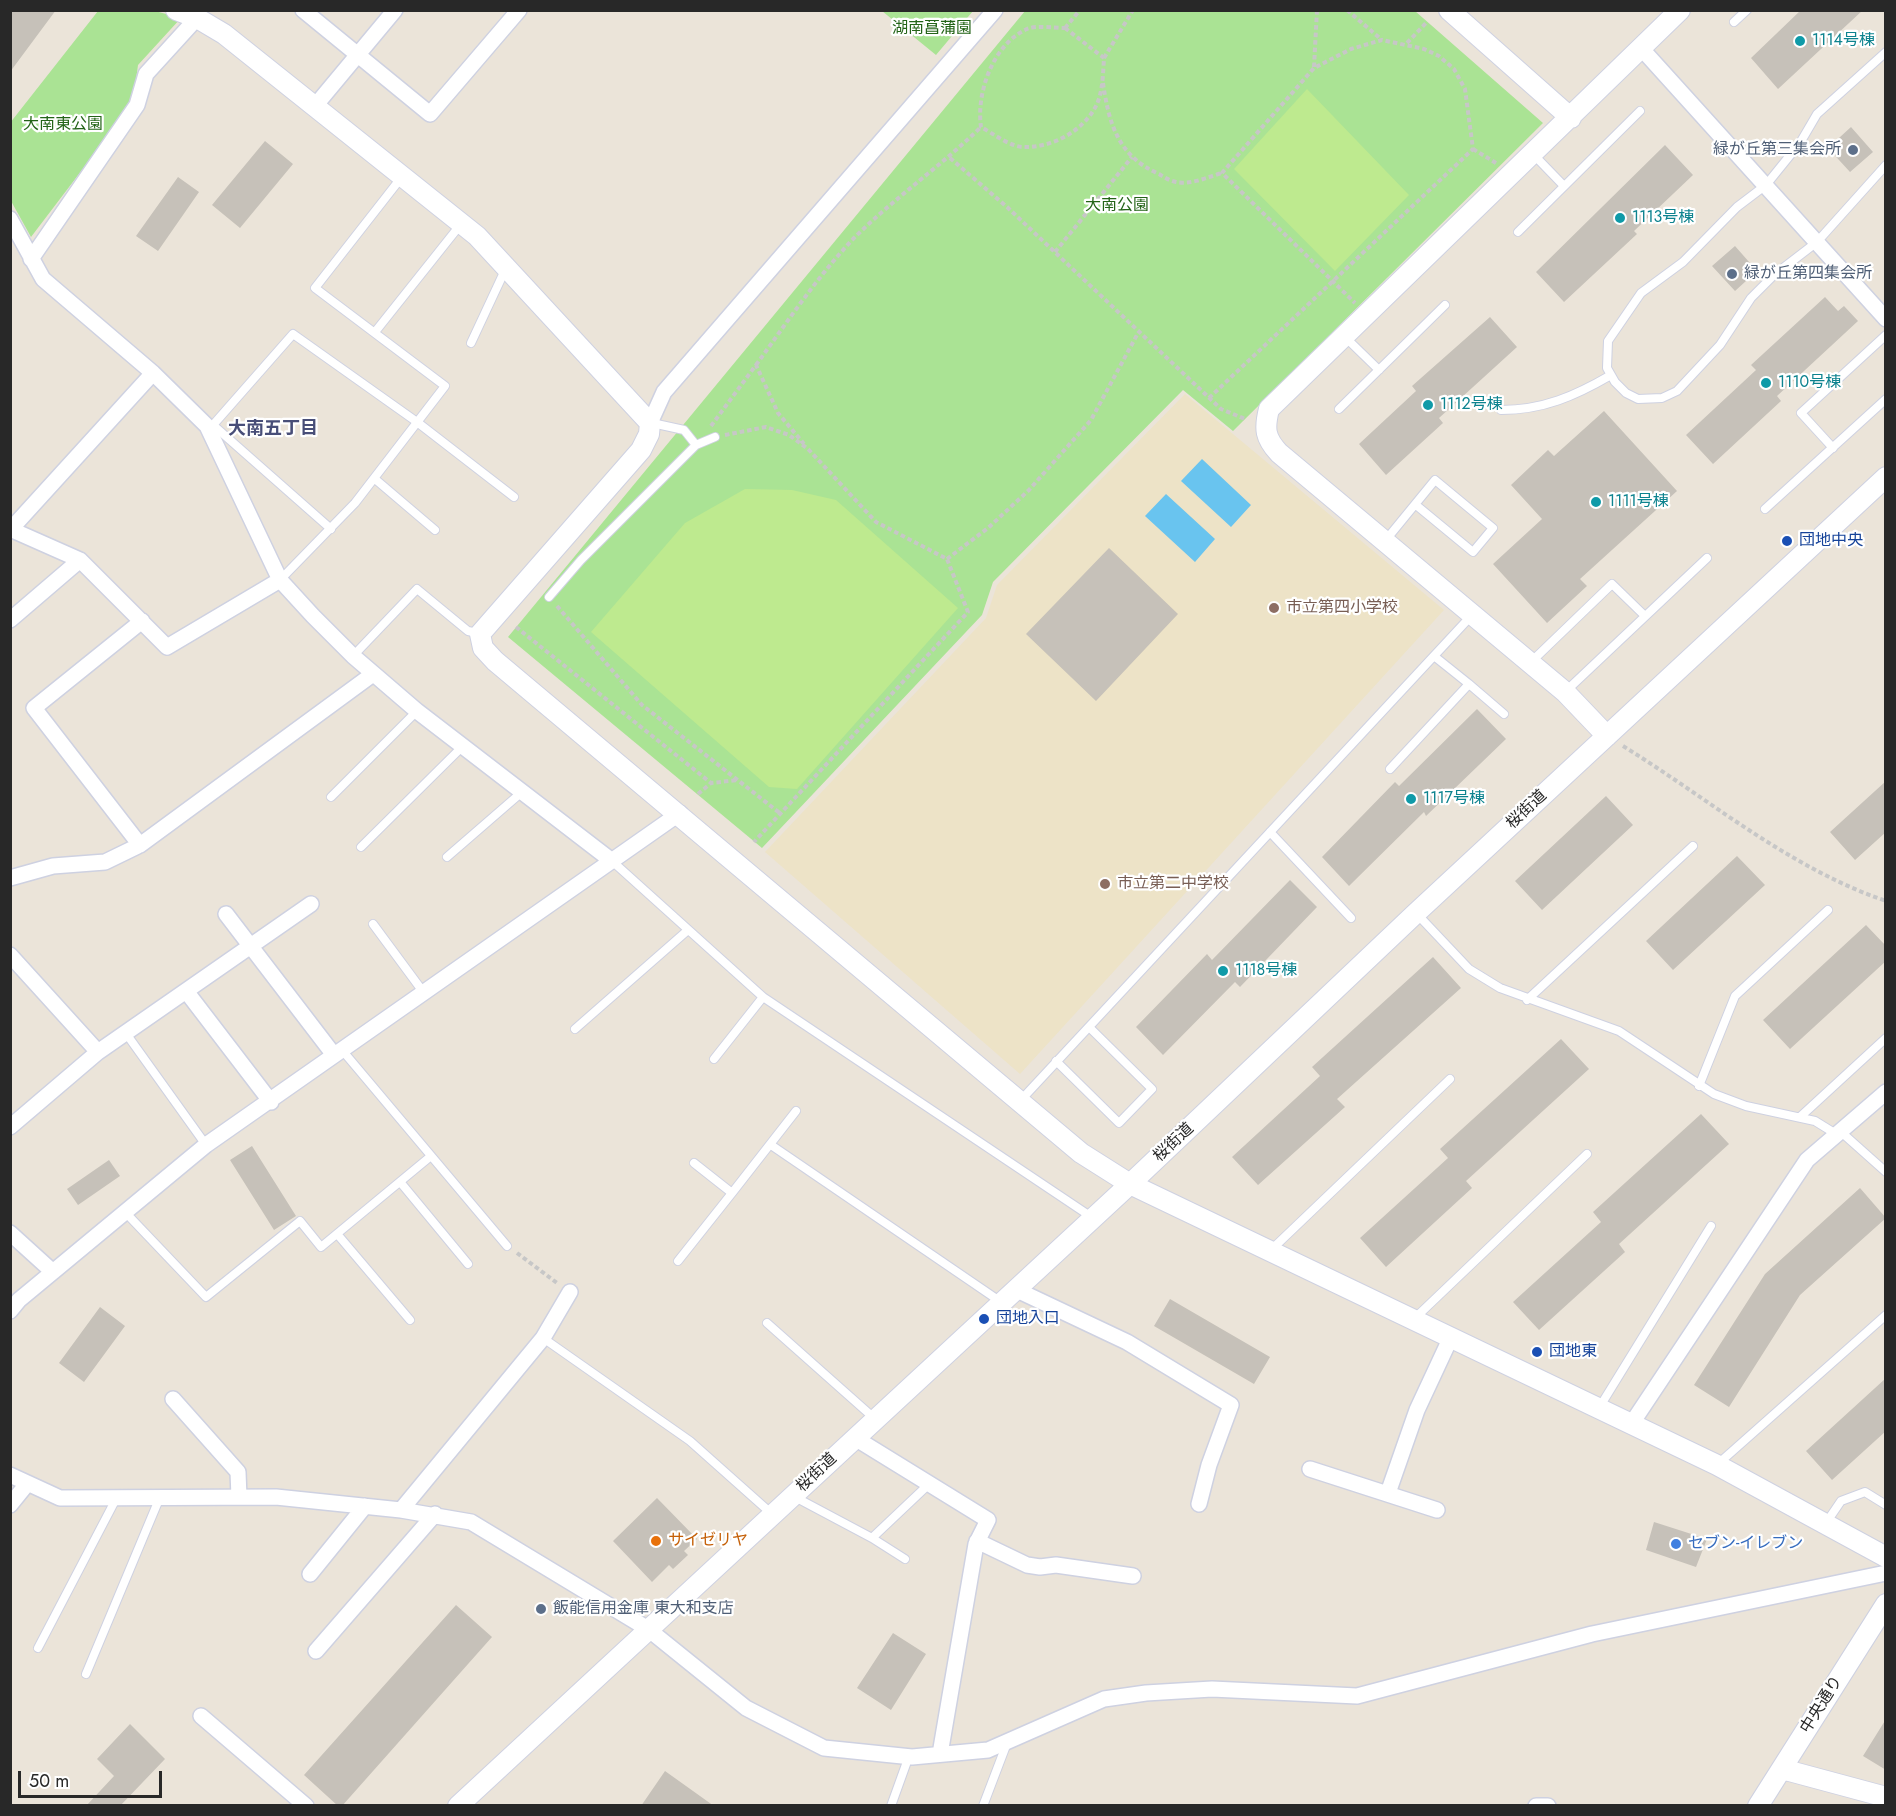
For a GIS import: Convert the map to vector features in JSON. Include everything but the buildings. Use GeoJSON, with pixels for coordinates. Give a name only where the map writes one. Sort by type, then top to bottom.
{"type":"FeatureCollection","features":[{"type":"Feature","properties":{"kind":"street"},"geometry":{"type":"LineString","coordinates":[[176,10],[197,18],[224,34],[462,223],[507,267],[650,423]]}},
{"type":"Feature","properties":{"kind":"street"},"geometry":{"type":"LineString","coordinates":[[303,10],[430,114],[519,10]]}},
{"type":"Feature","properties":{"kind":"street"},"geometry":{"type":"LineString","coordinates":[[315,106],[395,10]]}},
{"type":"Feature","properties":{"kind":"street"},"geometry":{"type":"LineString","coordinates":[[995,10],[664,392],[641,450],[480,634],[483,648],[495,661],[680,813],[1018,1102],[1081,1153],[1130,1184],[1717,1465],[1886,1557]]}},
{"type":"Feature","properties":{"kind":"street"},"geometry":{"type":"LineString","coordinates":[[1607,736],[1565,692],[1279,453],[1268,441],[1265,426],[1269,409],[1680,10]]}},
{"type":"Feature","properties":{"kind":"street"},"geometry":{"type":"LineString","coordinates":[[1456,12],[1571,118]]}},
{"type":"Feature","properties":{"kind":"street"},"geometry":{"type":"LineString","coordinates":[[30,259],[137,105],[146,74],[197,18]]}},
{"type":"Feature","properties":{"kind":"street"},"geometry":{"type":"LineString","coordinates":[[1641,48],[1886,319]]}},
{"type":"Feature","properties":{"kind":"street"},"geometry":{"type":"LineString","coordinates":[[10,219],[43,279],[153,373],[210,426],[280,580],[373,674],[417,711],[612,861]]}},
{"type":"Feature","properties":{"kind":"street"},"geometry":{"type":"LineString","coordinates":[[153,373],[11,529],[80,560],[167,647],[280,580]]}},
{"type":"Feature","properties":{"kind":"street","name":"桜街道"},"geometry":{"type":"LineString","coordinates":[[458,1806],[1094,1219],[1416,913],[1886,477]]}},
{"type":"Feature","properties":{"kind":"street"},"geometry":{"type":"LineString","coordinates":[[10,620],[80,560]]}},
{"type":"Feature","properties":{"kind":"street"},"geometry":{"type":"LineString","coordinates":[[140,845],[34,708],[142,621]]}},
{"type":"Feature","properties":{"kind":"street"},"geometry":{"type":"LineString","coordinates":[[10,878],[53,866],[105,862],[140,845],[373,674]]}},
{"type":"Feature","properties":{"kind":"street"},"geometry":{"type":"LineString","coordinates":[[10,1311],[19,1300],[52,1272],[206,1145],[271,1102],[680,813]]}},
{"type":"Feature","properties":{"kind":"street"},"geometry":{"type":"LineString","coordinates":[[10,1127],[98,1052],[251,948],[311,904]]}},
{"type":"Feature","properties":{"kind":"street"},"geometry":{"type":"LineString","coordinates":[[226,914],[251,948],[338,1053]]}},
{"type":"Feature","properties":{"kind":"street"},"geometry":{"type":"LineString","coordinates":[[10,956],[98,1052]]}},
{"type":"Feature","properties":{"kind":"street"},"geometry":{"type":"LineString","coordinates":[[186,991],[271,1102]]}},
{"type":"Feature","properties":{"kind":"street"},"geometry":{"type":"LineString","coordinates":[[1632,1423],[1807,1160],[1885,1093]]}},
{"type":"Feature","properties":{"kind":"street"},"geometry":{"type":"LineString","coordinates":[[10,1233],[52,1272]]}},
{"type":"Feature","properties":{"kind":"street"},"geometry":{"type":"LineString","coordinates":[[1017,1290],[1127,1342],[1231,1405],[1209,1465],[1199,1504]]}},
{"type":"Feature","properties":{"kind":"street"},"geometry":{"type":"LineString","coordinates":[[401,1510],[543,1338],[570,1292]]}},
{"type":"Feature","properties":{"kind":"street"},"geometry":{"type":"LineString","coordinates":[[1388,1493],[1417,1410],[1451,1337]]}},
{"type":"Feature","properties":{"kind":"street"},"geometry":{"type":"LineString","coordinates":[[173,1399],[238,1472],[239,1497]]}},
{"type":"Feature","properties":{"kind":"street"},"geometry":{"type":"LineString","coordinates":[[855,1438],[988,1520],[977,1541],[940,1754]]}},
{"type":"Feature","properties":{"kind":"street"},"geometry":{"type":"LineString","coordinates":[[1310,1468],[1437,1510]]}},
{"type":"Feature","properties":{"kind":"street"},"geometry":{"type":"LineString","coordinates":[[10,1475],[60,1498],[276,1497],[401,1510],[471,1522],[648,1629],[746,1708],[824,1748],[909,1756],[988,1750],[1104,1699],[1212,1689],[1358,1696],[1592,1634],[1886,1573]]}},
{"type":"Feature","properties":{"kind":"street"},"geometry":{"type":"LineString","coordinates":[[10,1506],[27,1484]]}},
{"type":"Feature","properties":{"kind":"street"},"geometry":{"type":"LineString","coordinates":[[310,1574],[365,1506]]}},
{"type":"Feature","properties":{"kind":"street"},"geometry":{"type":"LineString","coordinates":[[316,1652],[435,1515]]}},
{"type":"Feature","properties":{"kind":"street"},"geometry":{"type":"LineString","coordinates":[[977,1541],[1027,1565],[1040,1567],[1056,1564],[1133,1576]]}},
{"type":"Feature","properties":{"kind":"street","name":"中央通り"},"geometry":{"type":"LineString","coordinates":[[1758,1806],[1886,1604]]}},
{"type":"Feature","properties":{"kind":"street"},"geometry":{"type":"LineString","coordinates":[[201,1716],[306,1806]]}},
{"type":"Feature","properties":{"kind":"street"},"geometry":{"type":"LineString","coordinates":[[1782,1769],[1886,1797]]}},
{"type":"Feature","properties":{"kind":"street"},"geometry":{"type":"LineString","coordinates":[[1536,1806],[1548,1806]]}},
{"type":"Feature","properties":{"kind":"lane"},"geometry":{"type":"LineString","coordinates":[[1734,22],[1747,10]]}},
{"type":"Feature","properties":{"kind":"lane"},"geometry":{"type":"LineString","coordinates":[[1886,52],[1817,114],[1800,143],[1767,185],[1737,207],[1683,262],[1641,293],[1608,341],[1607,368],[1611,375],[1626,393],[1638,399],[1662,398],[1677,391],[1720,345],[1751,298],[1774,275],[1817,242],[1886,165]]}},
{"type":"Feature","properties":{"kind":"lane"},"geometry":{"type":"LineString","coordinates":[[1518,232],[1640,111]]}},
{"type":"Feature","properties":{"kind":"lane"},"geometry":{"type":"LineString","coordinates":[[1533,154],[1564,186]]}},
{"type":"Feature","properties":{"kind":"lane"},"geometry":{"type":"LineString","coordinates":[[280,580],[331,529],[375,479],[445,386],[315,288],[402,177]]}},
{"type":"Feature","properties":{"kind":"lane"},"geometry":{"type":"LineString","coordinates":[[375,332],[462,223]]}},
{"type":"Feature","properties":{"kind":"lane"},"geometry":{"type":"LineString","coordinates":[[471,343],[507,267]]}},
{"type":"Feature","properties":{"kind":"lane"},"geometry":{"type":"LineString","coordinates":[[1339,410],[1445,305]]}},
{"type":"Feature","properties":{"kind":"lane"},"geometry":{"type":"LineString","coordinates":[[331,529],[210,426],[293,334],[417,422],[514,497]]}},
{"type":"Feature","properties":{"kind":"lane"},"geometry":{"type":"LineString","coordinates":[[1833,448],[1801,413],[1886,335]]}},
{"type":"Feature","properties":{"kind":"lane"},"geometry":{"type":"LineString","coordinates":[[1344,336],[1379,370]]}},
{"type":"Feature","properties":{"kind":"lane"},"geometry":{"type":"LineString","coordinates":[[1501,410],[1526,410],[1551,405],[1611,375]]}},
{"type":"Feature","properties":{"kind":"lane"},"geometry":{"type":"LineString","coordinates":[[1766,509],[1886,399]]}},
{"type":"Feature","properties":{"kind":"lane"},"geometry":{"type":"LineString","coordinates":[[650,423],[684,430],[696,446]]}},
{"type":"Feature","properties":{"kind":"lane"},"geometry":{"type":"LineString","coordinates":[[549,597],[581,560],[696,446],[715,437]]}},
{"type":"Feature","properties":{"kind":"lane"},"geometry":{"type":"LineString","coordinates":[[375,479],[435,530]]}},
{"type":"Feature","properties":{"kind":"lane"},"geometry":{"type":"LineString","coordinates":[[1385,541],[1436,480],[1493,528],[1473,552],[1416,505]]}},
{"type":"Feature","properties":{"kind":"lane"},"geometry":{"type":"LineString","coordinates":[[1565,692],[1707,558]]}},
{"type":"Feature","properties":{"kind":"lane"},"geometry":{"type":"LineString","coordinates":[[1530,663],[1612,584],[1645,616]]}},
{"type":"Feature","properties":{"kind":"lane"},"geometry":{"type":"LineString","coordinates":[[353,656],[417,589],[468,631],[480,634]]}},
{"type":"Feature","properties":{"kind":"lane"},"geometry":{"type":"LineString","coordinates":[[1018,1102],[1473,614]]}},
{"type":"Feature","properties":{"kind":"lane"},"geometry":{"type":"LineString","coordinates":[[1434,656],[1504,714]]}},
{"type":"Feature","properties":{"kind":"lane"},"geometry":{"type":"LineString","coordinates":[[1390,769],[1468,684]]}},
{"type":"Feature","properties":{"kind":"lane"},"geometry":{"type":"LineString","coordinates":[[331,797],[417,711]]}},
{"type":"Feature","properties":{"kind":"lane"},"geometry":{"type":"LineString","coordinates":[[361,848],[463,746]]}},
{"type":"Feature","properties":{"kind":"lane"},"geometry":{"type":"LineString","coordinates":[[447,857],[522,792]]}},
{"type":"Feature","properties":{"kind":"lane"},"geometry":{"type":"LineString","coordinates":[[1270,832],[1351,918]]}},
{"type":"Feature","properties":{"kind":"lane"},"geometry":{"type":"LineString","coordinates":[[1527,1000],[1693,846]]}},
{"type":"Feature","properties":{"kind":"lane"},"geometry":{"type":"LineString","coordinates":[[612,861],[763,997],[1094,1219]]}},
{"type":"Feature","properties":{"kind":"lane"},"geometry":{"type":"LineString","coordinates":[[1699,1086],[1735,996],[1828,910]]}},
{"type":"Feature","properties":{"kind":"lane"},"geometry":{"type":"LineString","coordinates":[[1416,913],[1469,969],[1500,988],[1527,1000],[1619,1032],[1650,1050],[1699,1086],[1746,1106],[1800,1117],[1825,1125],[1886,1172]]}},
{"type":"Feature","properties":{"kind":"lane"},"geometry":{"type":"LineString","coordinates":[[373,924],[424,993]]}},
{"type":"Feature","properties":{"kind":"lane"},"geometry":{"type":"LineString","coordinates":[[575,1029],[688,930]]}},
{"type":"Feature","properties":{"kind":"lane"},"geometry":{"type":"LineString","coordinates":[[714,1059],[763,997]]}},
{"type":"Feature","properties":{"kind":"lane"},"geometry":{"type":"LineString","coordinates":[[1056,1061],[1119,1122],[1152,1089],[1089,1027]]}},
{"type":"Feature","properties":{"kind":"lane"},"geometry":{"type":"LineString","coordinates":[[125,1032],[206,1145]]}},
{"type":"Feature","properties":{"kind":"lane"},"geometry":{"type":"LineString","coordinates":[[1800,1117],[1886,1038]]}},
{"type":"Feature","properties":{"kind":"lane"},"geometry":{"type":"LineString","coordinates":[[338,1053],[431,1156],[507,1246]]}},
{"type":"Feature","properties":{"kind":"lane"},"geometry":{"type":"LineString","coordinates":[[1270,1251],[1450,1079]]}},
{"type":"Feature","properties":{"kind":"lane"},"geometry":{"type":"LineString","coordinates":[[678,1261],[796,1111]]}},
{"type":"Feature","properties":{"kind":"lane"},"geometry":{"type":"LineString","coordinates":[[771,1145],[1002,1303]]}},
{"type":"Feature","properties":{"kind":"lane"},"geometry":{"type":"LineString","coordinates":[[1414,1319],[1587,1154]]}},
{"type":"Feature","properties":{"kind":"lane"},"geometry":{"type":"LineString","coordinates":[[125,1212],[206,1297],[300,1221],[321,1246],[338,1235],[431,1156]]}},
{"type":"Feature","properties":{"kind":"lane"},"geometry":{"type":"LineString","coordinates":[[694,1163],[732,1193]]}},
{"type":"Feature","properties":{"kind":"lane"},"geometry":{"type":"LineString","coordinates":[[401,1183],[468,1264]]}},
{"type":"Feature","properties":{"kind":"lane"},"geometry":{"type":"LineString","coordinates":[[1599,1407],[1711,1226]]}},
{"type":"Feature","properties":{"kind":"lane"},"geometry":{"type":"LineString","coordinates":[[338,1235],[410,1320]]}},
{"type":"Feature","properties":{"kind":"lane"},"geometry":{"type":"LineString","coordinates":[[1717,1465],[1886,1315]]}},
{"type":"Feature","properties":{"kind":"lane"},"geometry":{"type":"LineString","coordinates":[[767,1323],[875,1419]]}},
{"type":"Feature","properties":{"kind":"lane"},"geometry":{"type":"LineString","coordinates":[[543,1338],[690,1441],[772,1514]]}},
{"type":"Feature","properties":{"kind":"lane"},"geometry":{"type":"LineString","coordinates":[[872,1538],[928,1485]]}},
{"type":"Feature","properties":{"kind":"lane"},"geometry":{"type":"LineString","coordinates":[[1825,1525],[1841,1501],[1865,1492],[1886,1505]]}},
{"type":"Feature","properties":{"kind":"lane"},"geometry":{"type":"LineString","coordinates":[[793,1495],[872,1538],[905,1559]]}},
{"type":"Feature","properties":{"kind":"lane"},"geometry":{"type":"LineString","coordinates":[[38,1648],[117,1497]]}},
{"type":"Feature","properties":{"kind":"lane"},"geometry":{"type":"LineString","coordinates":[[87,1674],[160,1497]]}},
{"type":"Feature","properties":{"kind":"lane"},"geometry":{"type":"LineString","coordinates":[[983,1806],[1007,1742]]}},
{"type":"Feature","properties":{"kind":"lane"},"geometry":{"type":"LineString","coordinates":[[891,1806],[909,1756]]}},
{"type":"Feature","properties":{"kind":"path"},"geometry":{"type":"LineString","coordinates":[[1065,28],[1080,10]]}},
{"type":"Feature","properties":{"kind":"path"},"geometry":{"type":"LineString","coordinates":[[1132,10],[1104,58],[1103,80],[1108,116],[1118,138],[1132,157],[1176,182],[1201,180],[1222,173],[1314,68],[1351,50],[1382,40],[1407,44],[1439,56],[1461,78],[1470,109],[1473,149]]}},
{"type":"Feature","properties":{"kind":"path"},"geometry":{"type":"LineString","coordinates":[[1314,68],[1317,10]]}},
{"type":"Feature","properties":{"kind":"path"},"geometry":{"type":"LineString","coordinates":[[1347,10],[1382,40]]}},
{"type":"Feature","properties":{"kind":"path"},"geometry":{"type":"LineString","coordinates":[[1407,44],[1428,22]]}},
{"type":"Feature","properties":{"kind":"path"},"geometry":{"type":"LineString","coordinates":[[981,127],[979,114],[984,86],[994,61],[1010,42],[1028,28],[1065,28],[1104,58]]}},
{"type":"Feature","properties":{"kind":"path"},"geometry":{"type":"LineString","coordinates":[[981,127],[1022,147],[1059,141],[1085,121],[1097,103],[1103,80]]}},
{"type":"Feature","properties":{"kind":"path"},"geometry":{"type":"LineString","coordinates":[[696,446],[827,268],[857,236],[950,158],[981,127]]}},
{"type":"Feature","properties":{"kind":"path"},"geometry":{"type":"LineString","coordinates":[[1473,149],[1502,166]]}},
{"type":"Feature","properties":{"kind":"path"},"geometry":{"type":"LineString","coordinates":[[1209,398],[1473,149]]}},
{"type":"Feature","properties":{"kind":"path"},"geometry":{"type":"LineString","coordinates":[[1054,252],[1132,157]]}},
{"type":"Feature","properties":{"kind":"path"},"geometry":{"type":"LineString","coordinates":[[950,158],[1054,252],[1221,410],[1245,419]]}},
{"type":"Feature","properties":{"kind":"path"},"geometry":{"type":"LineString","coordinates":[[1222,173],[1358,307]]}},
{"type":"Feature","properties":{"kind":"path"},"geometry":{"type":"LineString","coordinates":[[947,558],[988,528],[1029,490],[1091,420],[1139,333]]}},
{"type":"Feature","properties":{"kind":"path"},"geometry":{"type":"LineString","coordinates":[[754,842],[968,612],[947,558],[876,522],[778,413],[756,365]]}},
{"type":"Feature","properties":{"kind":"path"},"geometry":{"type":"LineString","coordinates":[[715,437],[766,427],[789,435],[808,449]]}},
{"type":"Feature","properties":{"kind":"path"},"geometry":{"type":"LineString","coordinates":[[549,597],[642,705],[781,814]]}},
{"type":"Feature","properties":{"kind":"path"},"geometry":{"type":"LineString","coordinates":[[516,627],[711,783]]}},
{"type":"Feature","properties":{"kind":"path"},"geometry":{"type":"LineString","coordinates":[[1607,736],[1683,783],[1774,848],[1886,901]]}},
{"type":"Feature","properties":{"kind":"path"},"geometry":{"type":"LineString","coordinates":[[698,795],[711,783],[738,780]]}},
{"type":"Feature","properties":{"kind":"path"},"geometry":{"type":"LineString","coordinates":[[507,1246],[570,1292]]}},
{"type":"Feature","properties":{"kind":"shaded area"},"geometry":{"type":"Polygon","coordinates":[[[1185,394],[1444,610],[1020,1074],[765,852],[986,618],[997,585],[1185,394]]]}},
{"type":"Feature","properties":{"kind":"green space","name":"大南東公園"},"geometry":{"type":"Polygon","coordinates":[[[98,11],[155,11],[181,18],[138,65],[133,103],[31,237],[11,201],[10,123],[98,11]]]}},
{"type":"Feature","properties":{"kind":"green space","name":"湖南菖蒲園"},"geometry":{"type":"Polygon","coordinates":[[[882,11],[973,11],[936,55],[882,11]]]}},
{"type":"Feature","properties":{"kind":"green space","name":"大南公園"},"geometry":{"type":"Polygon","coordinates":[[[1025,11],[1415,11],[1543,123],[1233,431],[1183,390],[993,582],[982,615],[762,848],[508,637],[1025,11]]]}},
{"type":"Feature","properties":{"kind":"green space"},"geometry":{"type":"Polygon","coordinates":[[[1307,89],[1409,195],[1335,271],[1234,169],[1307,89]]]}},
{"type":"Feature","properties":{"kind":"green space"},"geometry":{"type":"Polygon","coordinates":[[[745,489],[792,490],[836,500],[958,608],[797,789],[769,787],[591,632],[685,523],[745,489]]]}},
{"type":"Feature","properties":{"kind":"water"},"geometry":{"type":"Polygon","coordinates":[[[1202,459],[1251,505],[1231,527],[1181,481],[1202,459]]]}},
{"type":"Feature","properties":{"kind":"water"},"geometry":{"type":"Polygon","coordinates":[[[1166,494],[1215,539],[1195,562],[1145,516],[1166,494]]]}},
{"type":"Feature","properties":{"kind":"place","name":"1114号棟"},"geometry":{"type":"Point","coordinates":[1800,41]}},
{"type":"Feature","properties":{"kind":"place","name":"緑が丘第三集会所"},"geometry":{"type":"Point","coordinates":[1853,150]}},
{"type":"Feature","properties":{"kind":"place","name":"1113号棟"},"geometry":{"type":"Point","coordinates":[1620,218]}},
{"type":"Feature","properties":{"kind":"place","name":"緑が丘第四集会所"},"geometry":{"type":"Point","coordinates":[1732,274]}},
{"type":"Feature","properties":{"kind":"place","name":"1110号棟"},"geometry":{"type":"Point","coordinates":[1766,383]}},
{"type":"Feature","properties":{"kind":"place","name":"1112号棟"},"geometry":{"type":"Point","coordinates":[1428,405]}},
{"type":"Feature","properties":{"kind":"place","name":"1111号棟"},"geometry":{"type":"Point","coordinates":[1596,502]}},
{"type":"Feature","properties":{"kind":"place","name":"団地中央"},"geometry":{"type":"Point","coordinates":[1787,541]}},
{"type":"Feature","properties":{"kind":"place","name":"市立第四小学校"},"geometry":{"type":"Point","coordinates":[1274,608]}},
{"type":"Feature","properties":{"kind":"place","name":"1117号棟"},"geometry":{"type":"Point","coordinates":[1411,799]}},
{"type":"Feature","properties":{"kind":"place","name":"市立第二中学校"},"geometry":{"type":"Point","coordinates":[1105,884]}},
{"type":"Feature","properties":{"kind":"place","name":"1118号棟"},"geometry":{"type":"Point","coordinates":[1223,971]}},
{"type":"Feature","properties":{"kind":"place","name":"団地入口"},"geometry":{"type":"Point","coordinates":[984,1319]}},
{"type":"Feature","properties":{"kind":"place","name":"団地東"},"geometry":{"type":"Point","coordinates":[1537,1352]}},
{"type":"Feature","properties":{"kind":"place","name":"サイゼリヤ"},"geometry":{"type":"Point","coordinates":[656,1541]}},
{"type":"Feature","properties":{"kind":"place","name":"セブン-イレブン"},"geometry":{"type":"Point","coordinates":[1676,1544]}},
{"type":"Feature","properties":{"kind":"place","name":"飯能信用金庫 東大和支店"},"geometry":{"type":"Point","coordinates":[541,1609]}},
{"type":"Feature","properties":{"kind":"district","name":"大南五丁目"},"geometry":{"type":"Point","coordinates":[273,430]}}]}
